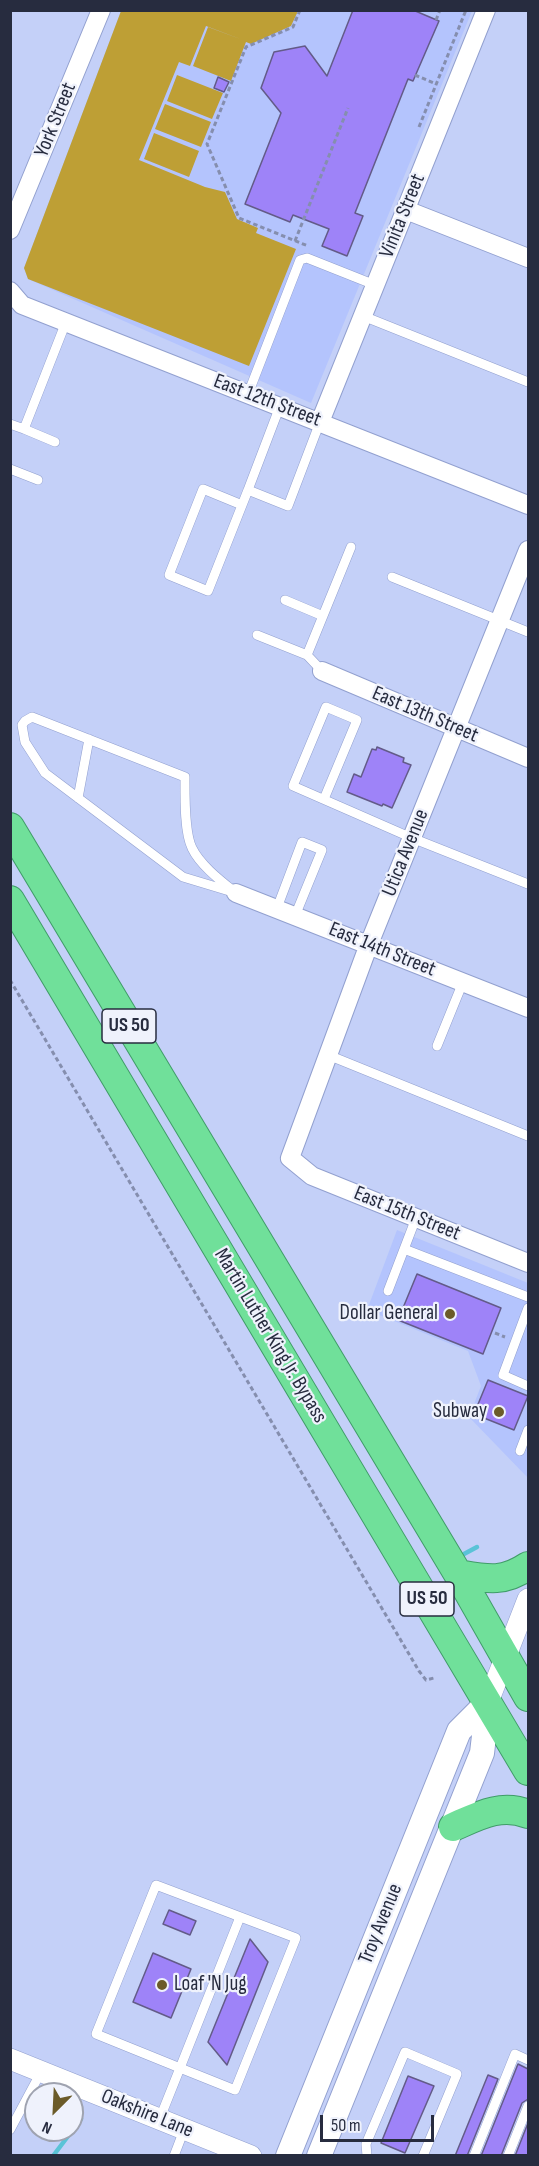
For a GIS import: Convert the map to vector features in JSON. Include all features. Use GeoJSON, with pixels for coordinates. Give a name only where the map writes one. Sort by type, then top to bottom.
{"type":"FeatureCollection","features":[{"type":"Feature","properties":{"kind":"highway","name":"Martin Luther King Jr. Bypass"},"geometry":{"type":"LineString","coordinates":[[10,827],[458,1574],[528,1697]]}},
{"type":"Feature","properties":{"kind":"highway","name":"Martin Luther King Jr. Bypass"},"geometry":{"type":"LineString","coordinates":[[10,900],[528,1771]]}},
{"type":"Feature","properties":{"kind":"highway"},"geometry":{"type":"LineString","coordinates":[[458,1574],[496,1580],[515,1575],[528,1566]]}},
{"type":"Feature","properties":{"kind":"highway"},"geometry":{"type":"LineString","coordinates":[[453,1827],[491,1811],[520,1810],[528,1814]]}},
{"type":"Feature","properties":{"kind":"main road","name":"Troy Avenue"},"geometry":{"type":"LineString","coordinates":[[319,2156],[482,1753],[488,1702]]}},
{"type":"Feature","properties":{"kind":"main road","name":"Troy Avenue"},"geometry":{"type":"LineString","coordinates":[[288,2156],[459,1731],[488,1702]]}},
{"type":"Feature","properties":{"kind":"street","name":"York Street"},"geometry":{"type":"LineString","coordinates":[[10,230],[101,10]]}},
{"type":"Feature","properties":{"kind":"street","name":"Vinita Street"},"geometry":{"type":"LineString","coordinates":[[320,422],[486,10]]}},
{"type":"Feature","properties":{"kind":"street"},"geometry":{"type":"LineString","coordinates":[[406,210],[528,258]]}},
{"type":"Feature","properties":{"kind":"street","name":"East 12th Street"},"geometry":{"type":"LineString","coordinates":[[10,291],[22,305],[528,505]]}},
{"type":"Feature","properties":{"kind":"street","name":"Utica Avenue"},"geometry":{"type":"LineString","coordinates":[[290,1158],[369,944],[528,549]]}},
{"type":"Feature","properties":{"kind":"street","name":"East 13th Street"},"geometry":{"type":"LineString","coordinates":[[322,671],[456,729],[528,757]]}},
{"type":"Feature","properties":{"kind":"street","name":"East 14th Street"},"geometry":{"type":"LineString","coordinates":[[236,892],[528,1008]]}},
{"type":"Feature","properties":{"kind":"street","name":"East 15th Street"},"geometry":{"type":"LineString","coordinates":[[290,1158],[312,1176],[528,1263]]}},
{"type":"Feature","properties":{"kind":"street","name":"Troy Avenue"},"geometry":{"type":"LineString","coordinates":[[488,1702],[528,1599]]}},
{"type":"Feature","properties":{"kind":"street","name":"Oakshire Lane"},"geometry":{"type":"LineString","coordinates":[[10,2059],[185,2128],[240,2153]]}},
{"type":"Feature","properties":{"kind":"lane"},"geometry":{"type":"LineString","coordinates":[[248,394],[300,260],[307,258],[375,285]]}},
{"type":"Feature","properties":{"kind":"lane"},"geometry":{"type":"LineString","coordinates":[[363,316],[528,382]]}},
{"type":"Feature","properties":{"kind":"lane"},"geometry":{"type":"LineString","coordinates":[[24,429],[66,322]]}},
{"type":"Feature","properties":{"kind":"lane"},"geometry":{"type":"LineString","coordinates":[[242,505],[203,489],[169,575],[208,591],[248,490],[280,406]]}},
{"type":"Feature","properties":{"kind":"lane"},"geometry":{"type":"LineString","coordinates":[[248,490],[288,506],[320,422]]}},
{"type":"Feature","properties":{"kind":"lane"},"geometry":{"type":"LineString","coordinates":[[10,424],[55,442]]}},
{"type":"Feature","properties":{"kind":"lane"},"geometry":{"type":"LineString","coordinates":[[10,469],[38,480]]}},
{"type":"Feature","properties":{"kind":"lane"},"geometry":{"type":"LineString","coordinates":[[307,655],[351,547]]}},
{"type":"Feature","properties":{"kind":"lane"},"geometry":{"type":"LineString","coordinates":[[392,577],[528,632]]}},
{"type":"Feature","properties":{"kind":"lane"},"geometry":{"type":"LineString","coordinates":[[285,600],[323,616]]}},
{"type":"Feature","properties":{"kind":"lane"},"geometry":{"type":"LineString","coordinates":[[257,635],[307,655],[322,671]]}},
{"type":"Feature","properties":{"kind":"lane"},"geometry":{"type":"LineString","coordinates":[[324,799],[357,720],[326,706],[293,786],[412,838],[528,884]]}},
{"type":"Feature","properties":{"kind":"lane"},"geometry":{"type":"LineString","coordinates":[[32,717],[185,777],[185,811],[192,848],[215,876],[236,892],[183,878],[45,773],[25,742],[22,725],[24,720],[32,717]]}},
{"type":"Feature","properties":{"kind":"lane"},"geometry":{"type":"LineString","coordinates":[[78,798],[89,739]]}},
{"type":"Feature","properties":{"kind":"lane"},"geometry":{"type":"LineString","coordinates":[[277,908],[302,842],[322,850],[296,916]]}},
{"type":"Feature","properties":{"kind":"lane"},"geometry":{"type":"LineString","coordinates":[[437,1046],[463,982]]}},
{"type":"Feature","properties":{"kind":"lane"},"geometry":{"type":"LineString","coordinates":[[328,1055],[528,1136]]}},
{"type":"Feature","properties":{"kind":"lane"},"geometry":{"type":"LineString","coordinates":[[388,1291],[416,1218]]}},
{"type":"Feature","properties":{"kind":"lane"},"geometry":{"type":"LineString","coordinates":[[404,1249],[528,1297]]}},
{"type":"Feature","properties":{"kind":"lane"},"geometry":{"type":"LineString","coordinates":[[528,1308],[503,1375],[528,1386]]}},
{"type":"Feature","properties":{"kind":"lane"},"geometry":{"type":"LineString","coordinates":[[520,1451],[528,1430]]}},
{"type":"Feature","properties":{"kind":"lane"},"geometry":{"type":"LineString","coordinates":[[156,1885],[296,1938],[235,2090],[180,2068],[96,2034],[156,1885]]}},
{"type":"Feature","properties":{"kind":"lane"},"geometry":{"type":"LineString","coordinates":[[159,2118],[240,1917]]}},
{"type":"Feature","properties":{"kind":"lane"},"geometry":{"type":"LineString","coordinates":[[368,2156],[366,2144],[405,2052],[457,2074],[423,2156]]}},
{"type":"Feature","properties":{"kind":"lane"},"geometry":{"type":"LineString","coordinates":[[474,2156],[515,2054],[528,2060]]}},
{"type":"Feature","properties":{"kind":"lane"},"geometry":{"type":"LineString","coordinates":[[10,2130],[42,2072]]}},
{"type":"Feature","properties":{"kind":"lane"},"geometry":{"type":"LineString","coordinates":[[508,2156],[528,2106]]}},
{"type":"Feature","properties":{"kind":"lane"},"geometry":{"type":"LineString","coordinates":[[174,2156],[185,2128]]}},
{"type":"Feature","properties":{"kind":"path"},"geometry":{"type":"LineString","coordinates":[[300,10],[293,27],[246,47],[207,144],[238,218],[315,249]]}},
{"type":"Feature","properties":{"kind":"path"},"geometry":{"type":"LineString","coordinates":[[436,20],[440,10]]}},
{"type":"Feature","properties":{"kind":"path"},"geometry":{"type":"LineString","coordinates":[[415,75],[436,84]]}},
{"type":"Feature","properties":{"kind":"path"},"geometry":{"type":"LineString","coordinates":[[295,241],[348,108]]}},
{"type":"Feature","properties":{"kind":"path"},"geometry":{"type":"LineString","coordinates":[[10,980],[419,1671],[426,1680],[434,1678]]}},
{"type":"Feature","properties":{"kind":"shaded area"},"geometry":{"type":"Polygon","coordinates":[[[121,11],[472,11],[311,403],[28,279],[24,268],[121,11]]]}},
{"type":"Feature","properties":{"kind":"shaded area"},"geometry":{"type":"Polygon","coordinates":[[[121,11],[298,11],[291,26],[251,44],[246,42],[231,81],[193,66],[208,27],[243,40],[206,26],[190,66],[179,62],[139,160],[205,187],[225,192],[237,219],[258,228],[256,233],[296,249],[249,366],[28,279],[24,268],[121,11]]]}},
{"type":"Feature","properties":{"kind":"shaded area"},"geometry":{"type":"Polygon","coordinates":[[[177,75],[223,93],[212,119],[167,101],[177,75]]]}},
{"type":"Feature","properties":{"kind":"shaded area"},"geometry":{"type":"Polygon","coordinates":[[[165,104],[211,122],[201,147],[155,129],[165,104]]]}},
{"type":"Feature","properties":{"kind":"shaded area"},"geometry":{"type":"Polygon","coordinates":[[[154,133],[199,151],[189,177],[144,159],[154,133]]]}},
{"type":"Feature","properties":{"kind":"shaded area"},"geometry":{"type":"Polygon","coordinates":[[[397,1230],[528,1283],[528,1478],[469,1417],[481,1386],[468,1351],[367,1310],[397,1230]]]}},
{"type":"Feature","properties":{"kind":"building"},"geometry":{"type":"Polygon","coordinates":[[[353,10],[413,10],[439,21],[413,81],[408,79],[355,213],[363,216],[347,256],[322,246],[329,229],[293,215],[290,222],[245,204],[281,113],[261,88],[274,52],[305,46],[327,76],[353,10]]]}},
{"type":"Feature","properties":{"kind":"building"},"geometry":{"type":"Polygon","coordinates":[[[218,77],[229,82],[224,92],[214,88],[218,77]]]}},
{"type":"Feature","properties":{"kind":"building"},"geometry":{"type":"Polygon","coordinates":[[[377,747],[404,758],[403,762],[411,765],[392,808],[347,792],[354,774],[361,777],[372,749],[376,750],[377,747]]]}},
{"type":"Feature","properties":{"kind":"building"},"geometry":{"type":"Polygon","coordinates":[[[417,1274],[501,1308],[483,1354],[398,1320],[417,1274]]]}},
{"type":"Feature","properties":{"kind":"building"},"geometry":{"type":"Polygon","coordinates":[[[488,1380],[528,1396],[514,1430],[474,1414],[488,1380]]]}},
{"type":"Feature","properties":{"kind":"building"},"geometry":{"type":"Polygon","coordinates":[[[169,1910],[196,1921],[190,1935],[163,1924],[169,1910]]]}},
{"type":"Feature","properties":{"kind":"building","name":"Loaf 'N Jug"},"geometry":{"type":"Polygon","coordinates":[[[250,1939],[268,1962],[227,2065],[208,2042],[250,1939]]]}},
{"type":"Feature","properties":{"kind":"building","name":"Loaf 'N Jug"},"geometry":{"type":"Polygon","coordinates":[[[153,1953],[191,1969],[171,2018],[133,2002],[153,1953]]]}},
{"type":"Feature","properties":{"kind":"building"},"geometry":{"type":"Polygon","coordinates":[[[518,2064],[528,2069],[528,2099],[522,2103],[501,2156],[481,2156],[518,2064]]]}},
{"type":"Feature","properties":{"kind":"building"},"geometry":{"type":"Polygon","coordinates":[[[488,2075],[498,2079],[467,2156],[455,2156],[488,2075]]]}},
{"type":"Feature","properties":{"kind":"building"},"geometry":{"type":"Polygon","coordinates":[[[408,2076],[434,2086],[405,2153],[381,2143],[408,2076]]]}},
{"type":"Feature","properties":{"kind":"building"},"geometry":{"type":"Polygon","coordinates":[[[528,2123],[528,2156],[515,2156],[528,2123]]]}},
{"type":"Feature","properties":{"kind":"waterway"},"geometry":{"type":"LineString","coordinates":[[464,1554],[477,1547]]}},
{"type":"Feature","properties":{"kind":"waterway"},"geometry":{"type":"LineString","coordinates":[[53,2156],[64,2142]]}},
{"type":"Feature","properties":{"kind":"place","name":"Dollar General"},"geometry":{"type":"Point","coordinates":[450,1314]}},
{"type":"Feature","properties":{"kind":"place","name":"Subway"},"geometry":{"type":"Point","coordinates":[499,1412]}},
{"type":"Feature","properties":{"kind":"place","name":"Loaf 'N Jug"},"geometry":{"type":"Point","coordinates":[162,1985]}}]}
